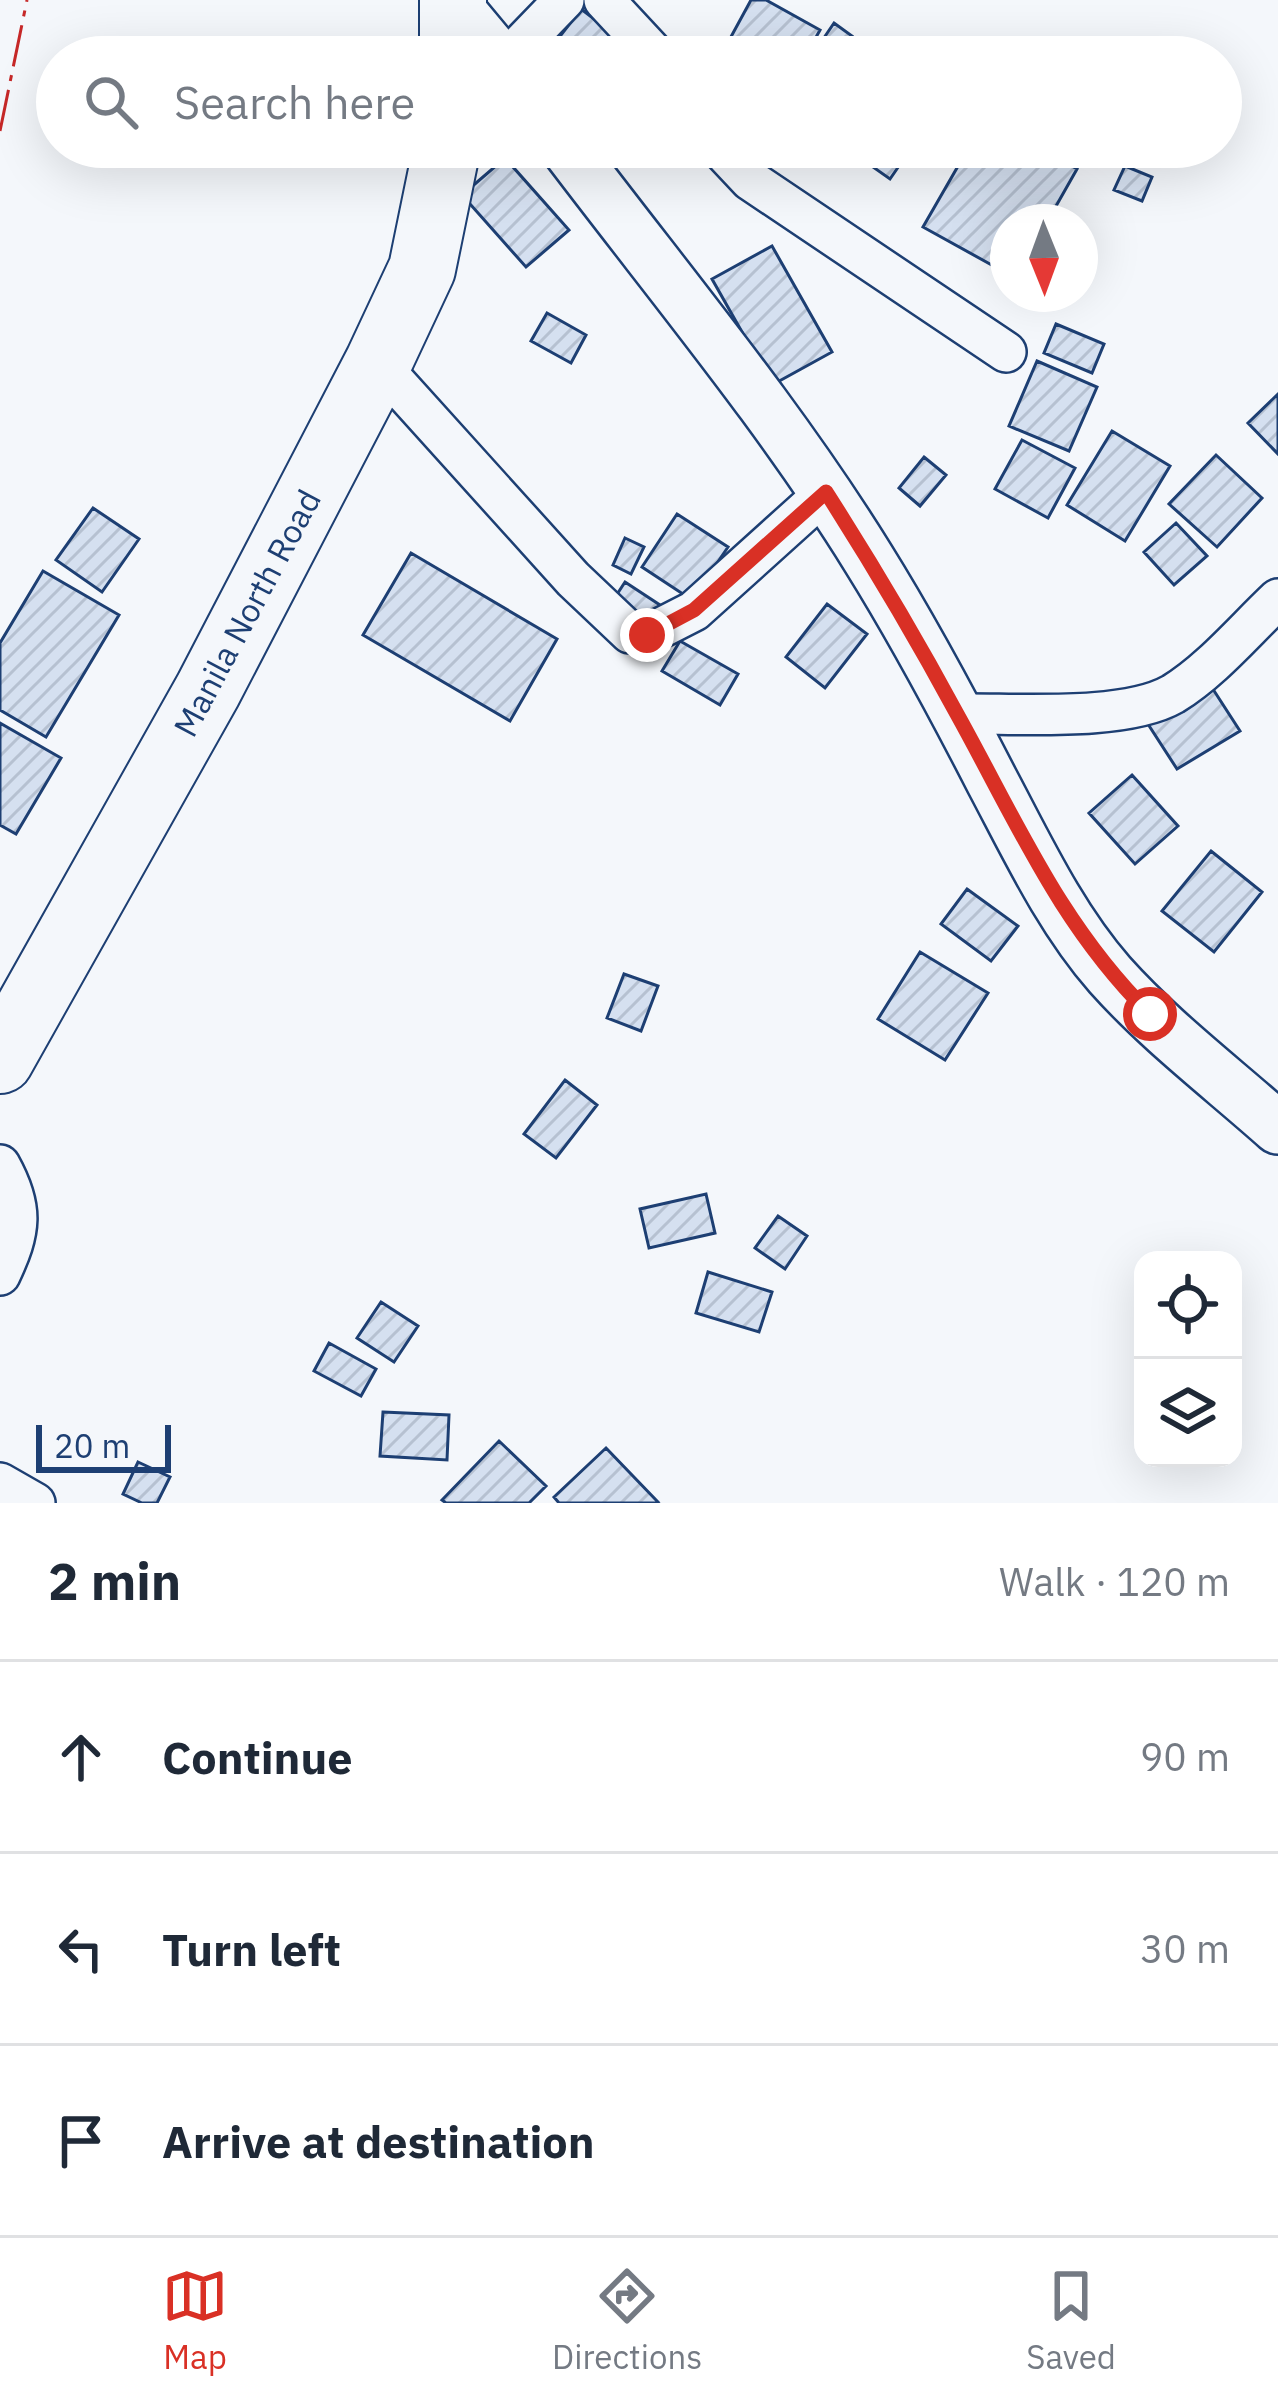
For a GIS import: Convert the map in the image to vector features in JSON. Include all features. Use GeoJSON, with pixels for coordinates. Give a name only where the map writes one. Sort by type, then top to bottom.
{"type":"FeatureCollection","features":[{"type":"Feature","properties":{"kind":"highway","name":"Manila North Road"},"geometry":{"type":"LineString","coordinates":[[0,1060],[208,690],[378,363],[422,269],[443,168]]}},
{"type":"Feature","properties":{"kind":"street"},"geometry":{"type":"LineString","coordinates":[[529,36],[564,0]]}},
{"type":"Feature","properties":{"kind":"street"},"geometry":{"type":"LineString","coordinates":[[604,0],[637,36]]}},
{"type":"Feature","properties":{"kind":"street"},"geometry":{"type":"LineString","coordinates":[[582,168],[826,492],[958,715],[1041,875],[1109,974],[1278,1128]]}},
{"type":"Feature","properties":{"kind":"street"},"geometry":{"type":"LineString","coordinates":[[738,168],[1006,352]]}},
{"type":"Feature","properties":{"kind":"street"},"geometry":{"type":"LineString","coordinates":[[378,363],[573,579],[630,633],[647,635],[694,610],[826,492]]}},
{"type":"Feature","properties":{"kind":"street"},"geometry":{"type":"LineString","coordinates":[[958,715],[1140,708],[1194,679],[1278,599]]}},
{"type":"Feature","properties":{"kind":"street"},"geometry":{"type":"LineString","coordinates":[[0,1165],[16,1199],[19,1227],[0,1275]]}},
{"type":"Feature","properties":{"kind":"street"},"geometry":{"type":"LineString","coordinates":[[0,1483],[35,1503]]}},
{"type":"Feature","properties":{"kind":"building"},"geometry":{"type":"Polygon","coordinates":[[[751,0],[766,0],[820,30],[817,36],[731,36],[751,0]]]}},
{"type":"Feature","properties":{"kind":"building"},"geometry":{"type":"Polygon","coordinates":[[[581,9],[616,36],[560,36],[581,9]]]}},
{"type":"Feature","properties":{"kind":"building"},"geometry":{"type":"Polygon","coordinates":[[[834,23],[852,36],[825,36],[834,23]]]}},
{"type":"Feature","properties":{"kind":"building"},"geometry":{"type":"Polygon","coordinates":[[[493,168],[514,168],[569,230],[526,267],[462,195],[493,168]]]}},
{"type":"Feature","properties":{"kind":"building"},"geometry":{"type":"Polygon","coordinates":[[[874,168],[898,168],[890,179],[874,168]]]}},
{"type":"Feature","properties":{"kind":"building"},"geometry":{"type":"Polygon","coordinates":[[[957,168],[1077,169],[1057,204],[990,204],[990,264],[923,227],[957,168]]]}},
{"type":"Feature","properties":{"kind":"building"},"geometry":{"type":"Polygon","coordinates":[[[1124,168],[1152,177],[1142,201],[1114,190],[1124,168]]]}},
{"type":"Feature","properties":{"kind":"building"},"geometry":{"type":"Polygon","coordinates":[[[772,246],[832,352],[772,385],[712,279],[772,246]]]}},
{"type":"Feature","properties":{"kind":"building"},"geometry":{"type":"Polygon","coordinates":[[[547,313],[586,335],[571,363],[531,341],[547,313]]]}},
{"type":"Feature","properties":{"kind":"building"},"geometry":{"type":"Polygon","coordinates":[[[1056,324],[1104,344],[1092,373],[1044,353],[1056,324]]]}},
{"type":"Feature","properties":{"kind":"building"},"geometry":{"type":"Polygon","coordinates":[[[1037,361],[1097,387],[1069,451],[1009,426],[1037,361]]]}},
{"type":"Feature","properties":{"kind":"building"},"geometry":{"type":"Polygon","coordinates":[[[1278,394],[1278,454],[1248,423],[1278,394]]]}},
{"type":"Feature","properties":{"kind":"building"},"geometry":{"type":"Polygon","coordinates":[[[1112,431],[1170,466],[1125,541],[1067,505],[1112,431]]]}},
{"type":"Feature","properties":{"kind":"building"},"geometry":{"type":"Polygon","coordinates":[[[1022,440],[1075,468],[1048,518],[995,489],[1022,440]]]}},
{"type":"Feature","properties":{"kind":"building"},"geometry":{"type":"Polygon","coordinates":[[[1216,455],[1262,498],[1217,547],[1169,504],[1216,455]]]}},
{"type":"Feature","properties":{"kind":"building"},"geometry":{"type":"Polygon","coordinates":[[[924,457],[946,475],[920,506],[899,488],[924,457]]]}},
{"type":"Feature","properties":{"kind":"building"},"geometry":{"type":"Polygon","coordinates":[[[93,508],[139,539],[102,592],[56,560],[93,508]]]}},
{"type":"Feature","properties":{"kind":"building"},"geometry":{"type":"Polygon","coordinates":[[[677,514],[728,547],[692,600],[642,567],[677,514]]]}},
{"type":"Feature","properties":{"kind":"building"},"geometry":{"type":"Polygon","coordinates":[[[1176,523],[1207,556],[1174,585],[1144,552],[1176,523]]]}},
{"type":"Feature","properties":{"kind":"building"},"geometry":{"type":"Polygon","coordinates":[[[625,538],[644,547],[631,574],[613,565],[625,538]]]}},
{"type":"Feature","properties":{"kind":"building"},"geometry":{"type":"Polygon","coordinates":[[[411,553],[557,639],[510,721],[363,635],[411,553]]]}},
{"type":"Feature","properties":{"kind":"building"},"geometry":{"type":"Polygon","coordinates":[[[43,571],[119,615],[46,737],[0,710],[0,643],[43,571]]]}},
{"type":"Feature","properties":{"kind":"building"},"geometry":{"type":"Polygon","coordinates":[[[625,582],[663,607],[650,627],[612,602],[625,582]]]}},
{"type":"Feature","properties":{"kind":"building"},"geometry":{"type":"Polygon","coordinates":[[[827,604],[867,634],[825,688],[786,657],[827,604]]]}},
{"type":"Feature","properties":{"kind":"building"},"geometry":{"type":"Polygon","coordinates":[[[680,641],[738,674],[720,705],[662,671],[680,641]]]}},
{"type":"Feature","properties":{"kind":"building"},"geometry":{"type":"Polygon","coordinates":[[[1209,683],[1240,731],[1177,769],[1146,721],[1209,683]]]}},
{"type":"Feature","properties":{"kind":"building"},"geometry":{"type":"Polygon","coordinates":[[[0,723],[61,758],[16,834],[0,825],[0,723]]]}},
{"type":"Feature","properties":{"kind":"building"},"geometry":{"type":"Polygon","coordinates":[[[1132,775],[1178,826],[1135,864],[1089,813],[1132,775]]]}},
{"type":"Feature","properties":{"kind":"building"},"geometry":{"type":"Polygon","coordinates":[[[1211,851],[1262,892],[1214,952],[1162,911],[1211,851]]]}},
{"type":"Feature","properties":{"kind":"building"},"geometry":{"type":"Polygon","coordinates":[[[967,889],[1018,926],[991,961],[941,924],[967,889]]]}},
{"type":"Feature","properties":{"kind":"building"},"geometry":{"type":"Polygon","coordinates":[[[920,952],[988,993],[945,1060],[878,1019],[920,952]]]}},
{"type":"Feature","properties":{"kind":"building"},"geometry":{"type":"Polygon","coordinates":[[[624,974],[658,986],[641,1031],[607,1018],[624,974]]]}},
{"type":"Feature","properties":{"kind":"building"},"geometry":{"type":"Polygon","coordinates":[[[565,1080],[597,1105],[556,1158],[524,1134],[565,1080]]]}},
{"type":"Feature","properties":{"kind":"building"},"geometry":{"type":"Polygon","coordinates":[[[706,1194],[715,1233],[649,1248],[640,1209],[706,1194]]]}},
{"type":"Feature","properties":{"kind":"building"},"geometry":{"type":"Polygon","coordinates":[[[778,1216],[807,1236],[785,1269],[755,1248],[778,1216]]]}},
{"type":"Feature","properties":{"kind":"building"},"geometry":{"type":"Polygon","coordinates":[[[708,1272],[772,1292],[759,1332],[696,1313],[708,1272]]]}},
{"type":"Feature","properties":{"kind":"building"},"geometry":{"type":"Polygon","coordinates":[[[381,1302],[418,1326],[394,1362],[357,1338],[381,1302]]]}},
{"type":"Feature","properties":{"kind":"building"},"geometry":{"type":"Polygon","coordinates":[[[329,1343],[376,1369],[361,1396],[314,1371],[329,1343]]]}},
{"type":"Feature","properties":{"kind":"building"},"geometry":{"type":"Polygon","coordinates":[[[383,1412],[449,1415],[447,1460],[380,1456],[383,1412]]]}},
{"type":"Feature","properties":{"kind":"building"},"geometry":{"type":"Polygon","coordinates":[[[499,1441],[546,1486],[529,1503],[442,1500],[499,1441]]]}},
{"type":"Feature","properties":{"kind":"building"},"geometry":{"type":"Polygon","coordinates":[[[606,1448],[658,1502],[559,1503],[554,1497],[606,1448]]]}},
{"type":"Feature","properties":{"kind":"building"},"geometry":{"type":"Polygon","coordinates":[[[138,1462],[170,1477],[157,1503],[142,1503],[123,1494],[138,1462]]]}},
{"type":"Feature","properties":{"kind":"power"},"geometry":{"type":"LineString","coordinates":[[0,131],[27,0]]}},
{"type":"Feature","properties":{"kind":"route"},"geometry":{"type":"LineString","coordinates":[[647,635],[694,610],[826,492],[958,715],[1041,875],[1109,974],[1150,1014]]}}]}
